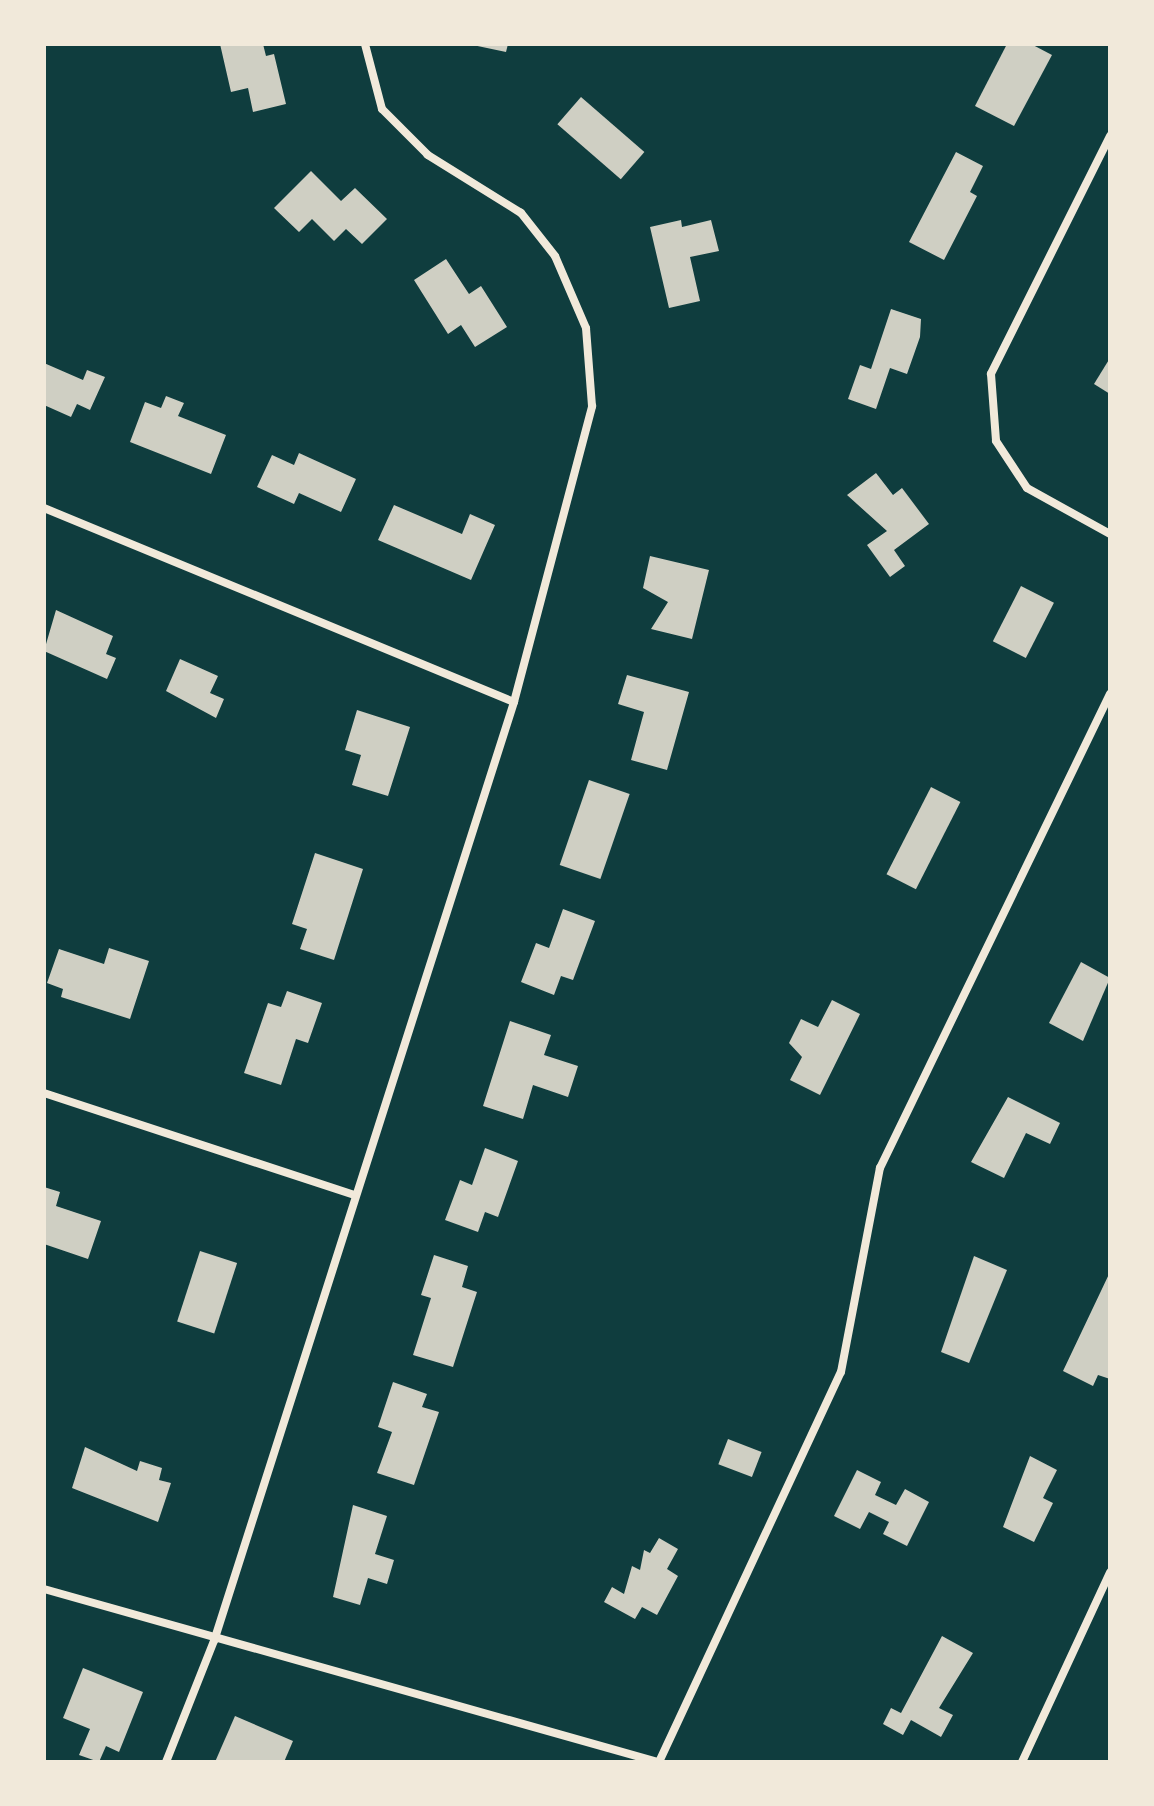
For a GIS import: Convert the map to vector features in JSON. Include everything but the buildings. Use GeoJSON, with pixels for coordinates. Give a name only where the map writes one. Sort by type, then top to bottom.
{"type":"FeatureCollection","features":[{"type":"Feature","properties":{"kind":"street"},"geometry":{"type":"LineString","coordinates":[[166,1762],[214,1641],[514,702],[592,406],[586,328],[555,256],[521,213],[428,155],[382,109],[365,44]]}},
{"type":"Feature","properties":{"kind":"street"},"geometry":{"type":"LineString","coordinates":[[1110,136],[991,374],[996,441],[1027,488],[1110,534]]}},
{"type":"Feature","properties":{"kind":"street"},"geometry":{"type":"LineString","coordinates":[[44,508],[514,702]]}},
{"type":"Feature","properties":{"kind":"street"},"geometry":{"type":"LineString","coordinates":[[44,1589],[214,1641],[658,1762],[841,1372],[880,1168],[1110,694]]}},
{"type":"Feature","properties":{"kind":"street"},"geometry":{"type":"LineString","coordinates":[[44,1093],[354,1195]]}},
{"type":"Feature","properties":{"kind":"street"},"geometry":{"type":"LineString","coordinates":[[1022,1762],[1110,1572]]}}]}
